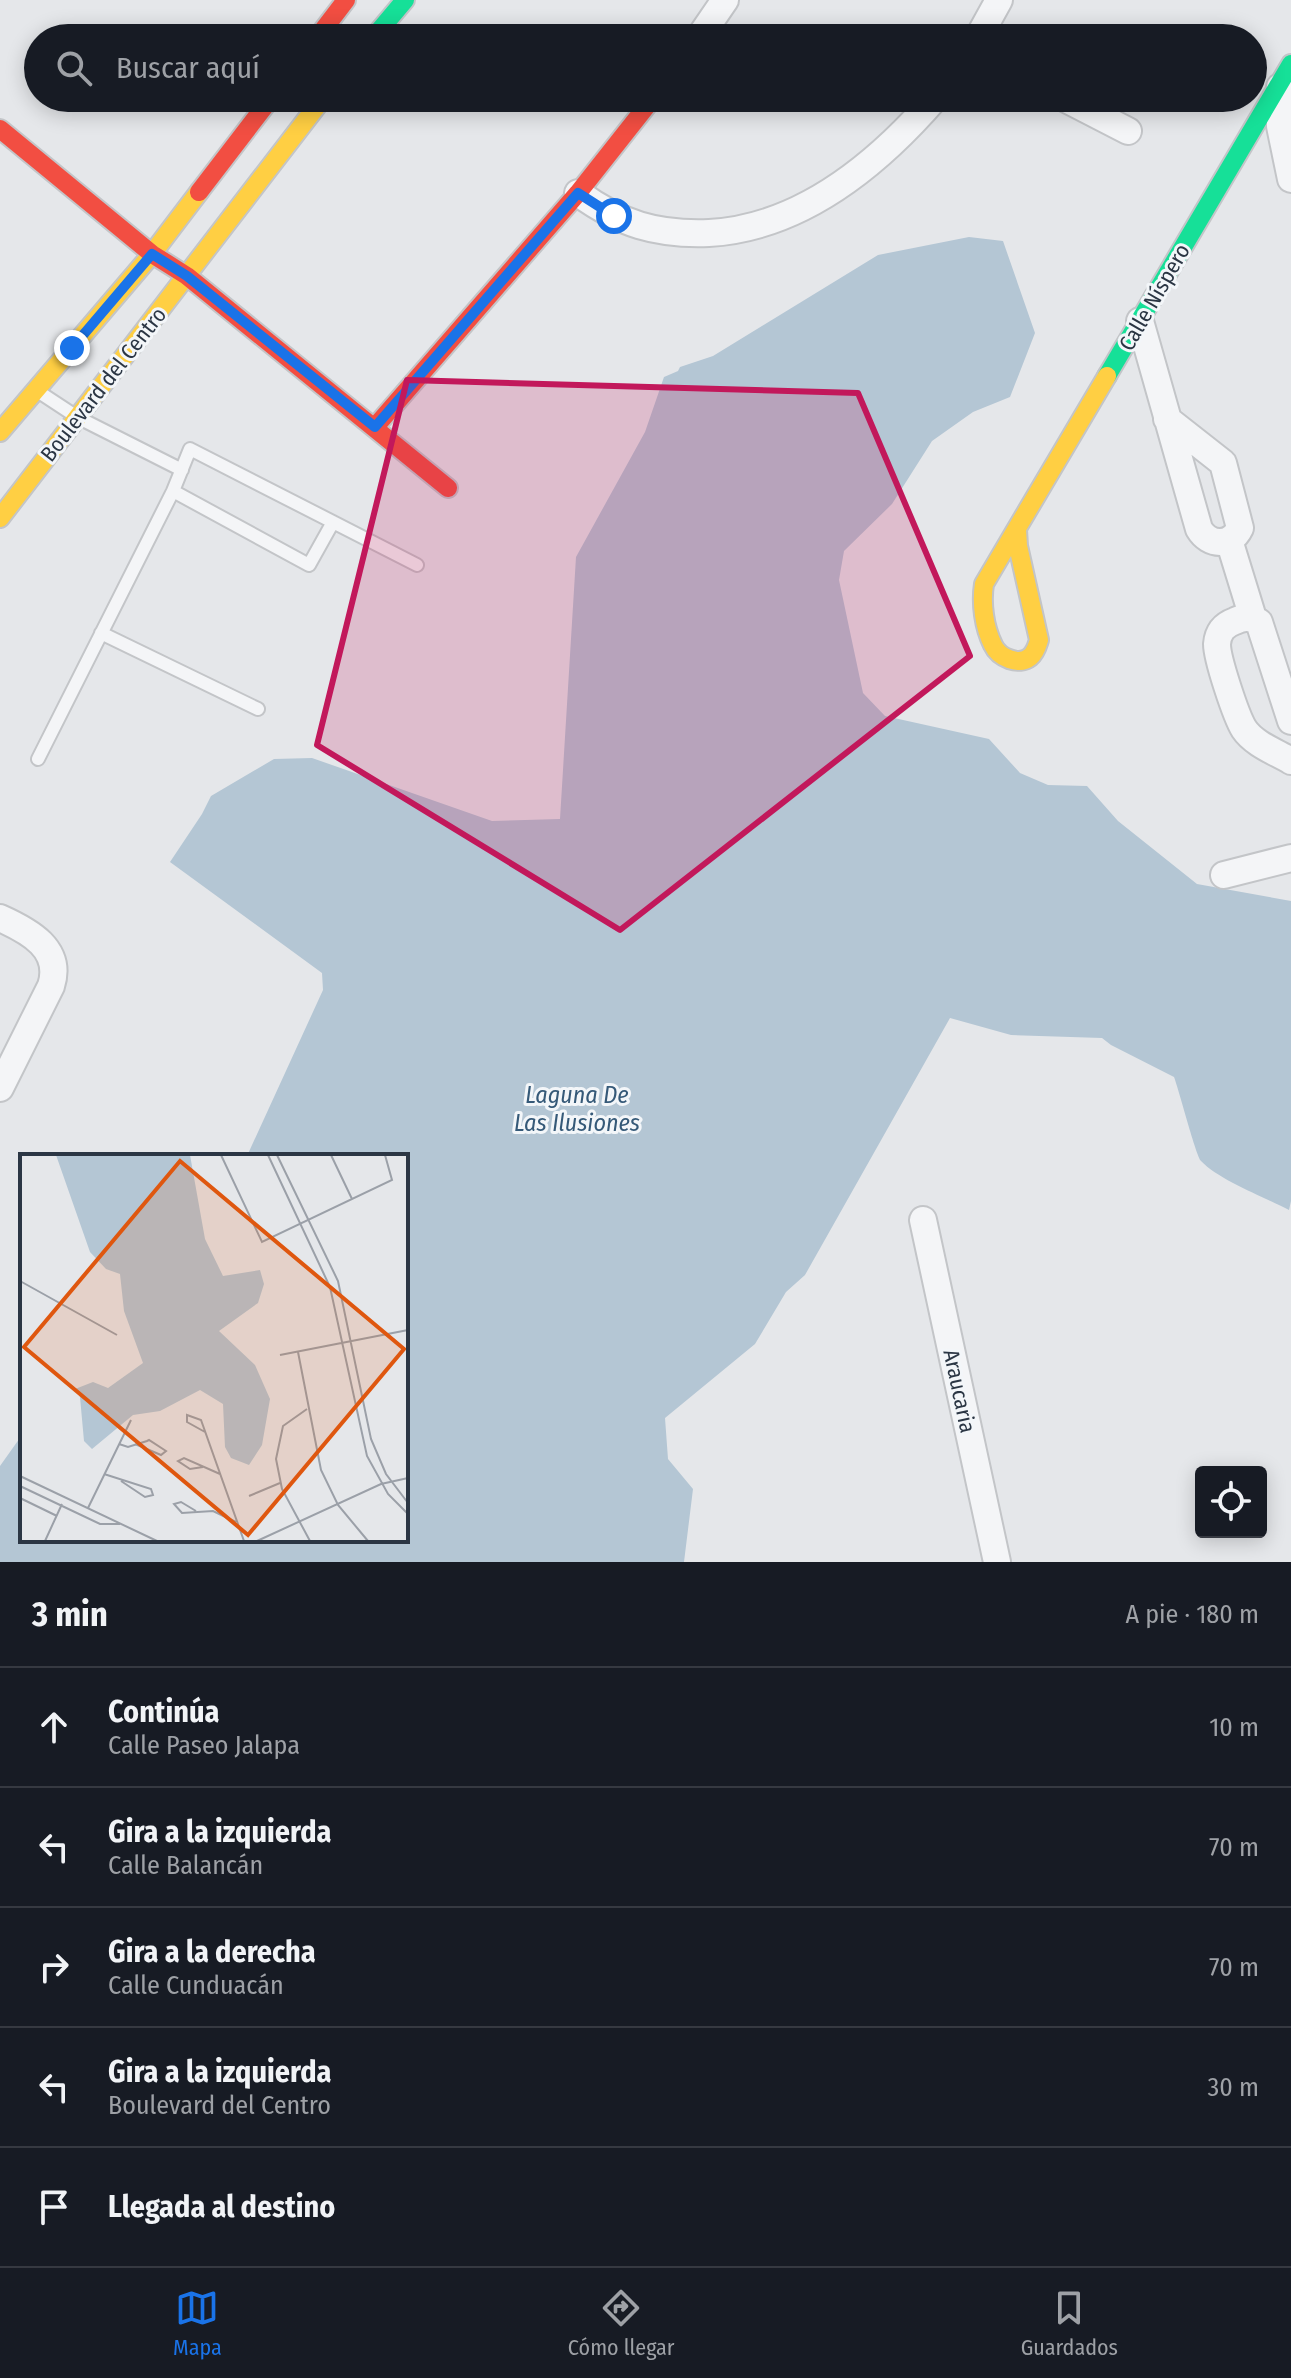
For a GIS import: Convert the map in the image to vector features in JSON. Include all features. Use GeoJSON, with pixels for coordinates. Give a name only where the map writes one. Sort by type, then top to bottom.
{"type":"FeatureCollection","features":[{"type":"Feature","properties":{"kind":"street"},"geometry":{"type":"LineString","coordinates":[[328,24],[346,0]]}},
{"type":"Feature","properties":{"kind":"street"},"geometry":{"type":"LineString","coordinates":[[385,24],[405,0]]}},
{"type":"Feature","properties":{"kind":"street"},"geometry":{"type":"LineString","coordinates":[[709,24],[725,0]]}},
{"type":"Feature","properties":{"kind":"street"},"geometry":{"type":"LineString","coordinates":[[986,24],[999,0]]}},
{"type":"Feature","properties":{"kind":"street"},"geometry":{"type":"LineString","coordinates":[[1286,72],[1280,126],[1291,179]]}},
{"type":"Feature","properties":{"kind":"street","name":"Calle Níspero"},"geometry":{"type":"LineString","coordinates":[[1267,104],[1286,72]]}},
{"type":"Feature","properties":{"kind":"street","name":"Boulevard del Centro"},"geometry":{"type":"LineString","coordinates":[[0,432],[152,254],[260,112]]}},
{"type":"Feature","properties":{"kind":"street","name":"Boulevard del Centro"},"geometry":{"type":"LineString","coordinates":[[0,518],[312,112]]}},
{"type":"Feature","properties":{"kind":"street"},"geometry":{"type":"LineString","coordinates":[[375,427],[578,193],[642,112]]}},
{"type":"Feature","properties":{"kind":"street"},"geometry":{"type":"LineString","coordinates":[[578,193],[614,216],[639,227],[663,232],[727,232],[758,226],[800,210],[842,183],[888,148],[922,112]]}},
{"type":"Feature","properties":{"kind":"street"},"geometry":{"type":"LineString","coordinates":[[1091,112],[1128,131]]}},
{"type":"Feature","properties":{"kind":"street","name":"Calle Níspero"},"geometry":{"type":"LineString","coordinates":[[1017,530],[1039,640],[1029,658],[1011,660],[996,652],[993,646],[981,595],[984,584],[1263,112]]}},
{"type":"Feature","properties":{"kind":"street"},"geometry":{"type":"LineString","coordinates":[[0,129],[152,254],[187,276],[448,488]]}},
{"type":"Feature","properties":{"kind":"street"},"geometry":{"type":"LineString","coordinates":[[1140,321],[1167,419],[1199,529],[1208,540],[1218,543],[1235,537],[1240,528],[1223,463],[1167,419]]}},
{"type":"Feature","properties":{"kind":"street"},"geometry":{"type":"LineString","coordinates":[[1229,540],[1253,618]]}},
{"type":"Feature","properties":{"kind":"street"},"geometry":{"type":"LineString","coordinates":[[1291,721],[1259,622],[1244,618],[1223,628],[1217,645],[1218,656],[1240,722],[1246,732],[1291,761]]}},
{"type":"Feature","properties":{"kind":"street"},"geometry":{"type":"LineString","coordinates":[[1224,875],[1291,858]]}},
{"type":"Feature","properties":{"kind":"street"},"geometry":{"type":"LineString","coordinates":[[0,918],[31,933],[52,956],[54,968],[53,980],[0,1088]]}},
{"type":"Feature","properties":{"kind":"street","name":"Araucaria"},"geometry":{"type":"LineString","coordinates":[[923,1220],[997,1562]]}},
{"type":"Feature","properties":{"kind":"lane"},"geometry":{"type":"LineString","coordinates":[[36,390],[77,417],[182,470]]}},
{"type":"Feature","properties":{"kind":"lane"},"geometry":{"type":"LineString","coordinates":[[38,759],[173,491],[190,449],[417,565]]}},
{"type":"Feature","properties":{"kind":"lane"},"geometry":{"type":"LineString","coordinates":[[173,491],[309,565],[333,522]]}},
{"type":"Feature","properties":{"kind":"lane"},"geometry":{"type":"LineString","coordinates":[[101,633],[258,709]]}},
{"type":"Feature","properties":{"kind":"highlighted area"},"geometry":{"type":"Polygon","coordinates":[[[407,380],[858,393],[970,656],[620,930],[317,745],[407,380]]]}},
{"type":"Feature","properties":{"kind":"water","name":"Laguna De Las Ilusiones"},"geometry":{"type":"Polygon","coordinates":[[[969,237],[1003,241],[1035,333],[1010,397],[973,412],[932,441],[892,504],[844,551],[839,580],[863,693],[885,716],[989,739],[1020,773],[1048,785],[1087,786],[1118,821],[1197,884],[1291,901],[1289,1210],[1230,1181],[1201,1161],[1174,1077],[1102,1038],[1011,1035],[950,1018],[805,1275],[786,1292],[755,1344],[665,1418],[668,1459],[693,1489],[684,1562],[0,1562],[0,1466],[20,1438],[20,1542],[408,1542],[408,1154],[248,1154],[323,990],[322,973],[170,862],[211,796],[274,759],[312,758],[492,821],[560,819],[576,557],[645,432],[664,377],[680,367],[713,356],[878,255],[969,237]]]}},
{"type":"Feature","properties":{"kind":"traffic: fast"},"geometry":{"type":"LineString","coordinates":[[385,24],[405,0]]}},
{"type":"Feature","properties":{"kind":"traffic: fast"},"geometry":{"type":"LineString","coordinates":[[1267,105],[1291,64]]}},
{"type":"Feature","properties":{"kind":"traffic: fast"},"geometry":{"type":"LineString","coordinates":[[1107,376],[1263,112]]}},
{"type":"Feature","properties":{"kind":"traffic: slow"},"geometry":{"type":"LineString","coordinates":[[0,518],[312,112]]}},
{"type":"Feature","properties":{"kind":"traffic: slow"},"geometry":{"type":"LineString","coordinates":[[0,432],[152,254],[199,192]]}},
{"type":"Feature","properties":{"kind":"traffic: slow"},"geometry":{"type":"LineString","coordinates":[[1017,530],[1039,640],[1032,655],[1020,661],[1004,657],[993,645],[984,615],[984,584],[1107,376]]}},
{"type":"Feature","properties":{"kind":"traffic: jam"},"geometry":{"type":"LineString","coordinates":[[328,24],[346,0]]}},
{"type":"Feature","properties":{"kind":"traffic: jam"},"geometry":{"type":"LineString","coordinates":[[199,192],[260,112]]}},
{"type":"Feature","properties":{"kind":"traffic: jam"},"geometry":{"type":"LineString","coordinates":[[375,427],[578,193],[642,112]]}},
{"type":"Feature","properties":{"kind":"traffic: jam"},"geometry":{"type":"LineString","coordinates":[[0,129],[152,254],[187,276],[448,488]]}},
{"type":"Feature","properties":{"kind":"route"},"geometry":{"type":"LineString","coordinates":[[72,348],[152,254],[187,276],[375,427],[578,193],[614,216]]}}]}
